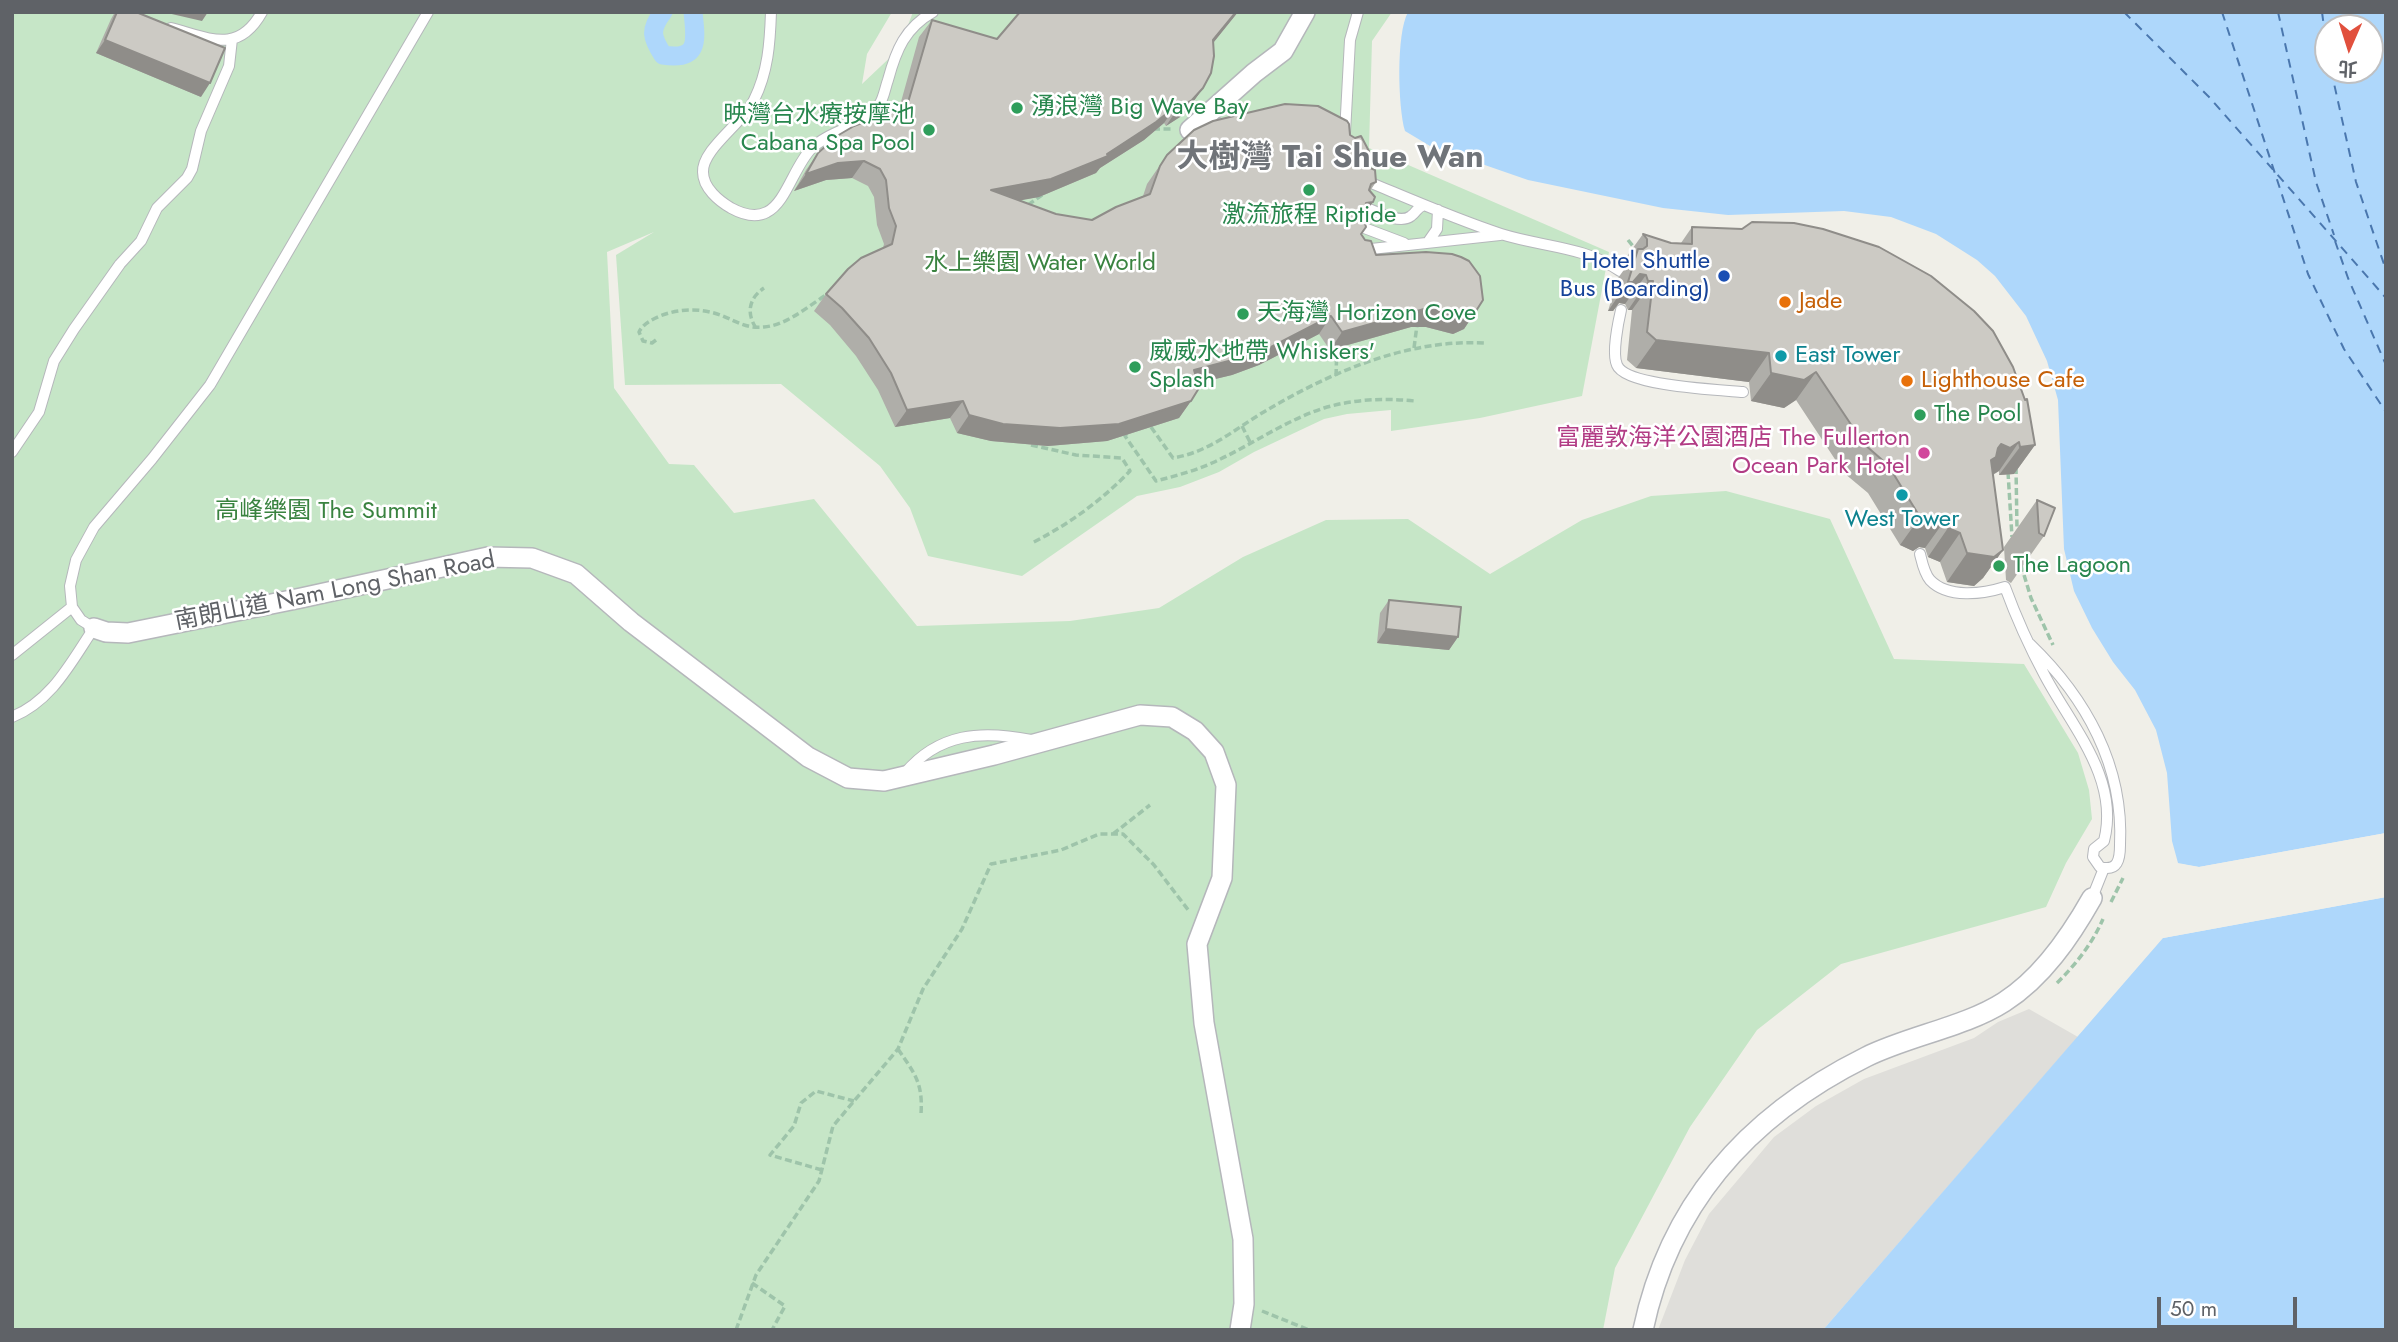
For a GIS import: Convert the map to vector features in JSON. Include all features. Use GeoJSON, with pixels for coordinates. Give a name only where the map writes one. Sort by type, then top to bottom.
{"type":"FeatureCollection","features":[{"type":"Feature","properties":{"kind":"street"},"geometry":{"type":"LineString","coordinates":[[1190,130],[1283,51],[1305,12]]}},
{"type":"Feature","properties":{"kind":"street","name":"南朗山道 Nam Long Shan Road"},"geometry":{"type":"LineString","coordinates":[[94,628],[106,632],[128,633],[488,556],[532,558],[576,574],[631,622],[808,757],[848,778],[884,781],[1140,715],[1172,718],[1195,731],[1214,752],[1226,785],[1223,878],[1197,944],[1204,1024],[1243,1240],[1242,1319]]}},
{"type":"Feature","properties":{"kind":"street"},"geometry":{"type":"LineString","coordinates":[[1643,1330],[1661,1270],[1685,1218],[1711,1178],[1745,1139],[1800,1094],[1866,1057],[2002,1004],[2026,987],[2057,951],[2092,898]]}},
{"type":"Feature","properties":{"kind":"lane"},"geometry":{"type":"LineString","coordinates":[[164,26],[215,40],[232,40],[254,27],[262,12]]}},
{"type":"Feature","properties":{"kind":"lane"},"geometry":{"type":"LineString","coordinates":[[12,717],[36,705],[54,687],[94,628],[81,620],[72,607],[70,586],[76,560],[94,527],[210,385],[428,12]]}},
{"type":"Feature","properties":{"kind":"lane"},"geometry":{"type":"LineString","coordinates":[[771,12],[770,46],[765,72],[754,100],[745,116],[711,152],[702,172],[709,190],[727,206],[752,215],[765,214],[775,206],[811,148],[874,110],[883,97],[895,53],[902,40],[911,28],[933,12]]}},
{"type":"Feature","properties":{"kind":"lane"},"geometry":{"type":"LineString","coordinates":[[1344,148],[1350,40],[1358,12]]}},
{"type":"Feature","properties":{"kind":"lane"},"geometry":{"type":"LineString","coordinates":[[12,452],[39,412],[54,361],[74,329],[120,264],[141,241],[157,208],[187,178],[192,169],[201,131],[229,66],[232,40]]}},
{"type":"Feature","properties":{"kind":"lane"},"geometry":{"type":"LineString","coordinates":[[1361,179],[1504,235],[1597,257],[1620,271]]}},
{"type":"Feature","properties":{"kind":"lane"},"geometry":{"type":"LineString","coordinates":[[1364,207],[1404,219],[1412,216],[1417,208],[1424,205]]}},
{"type":"Feature","properties":{"kind":"lane"},"geometry":{"type":"LineString","coordinates":[[1428,242],[1437,229],[1438,210]]}},
{"type":"Feature","properties":{"kind":"lane"},"geometry":{"type":"LineString","coordinates":[[1359,226],[1408,244]]}},
{"type":"Feature","properties":{"kind":"lane"},"geometry":{"type":"LineString","coordinates":[[1356,251],[1504,235]]}},
{"type":"Feature","properties":{"kind":"lane"},"geometry":{"type":"LineString","coordinates":[[1621,310],[1616,359],[1623,373],[1644,381],[1744,392]]}},
{"type":"Feature","properties":{"kind":"lane"},"geometry":{"type":"LineString","coordinates":[[1920,554],[1929,579],[1941,587],[1964,593],[1987,593],[2005,587],[2045,676],[2094,759],[2104,798],[2107,827],[2104,841]]}},
{"type":"Feature","properties":{"kind":"lane"},"geometry":{"type":"LineString","coordinates":[[12,655],[72,607]]}},
{"type":"Feature","properties":{"kind":"lane"},"geometry":{"type":"LineString","coordinates":[[2031,644],[2055,668],[2102,742],[2119,801],[2120,850],[2118,863],[2110,868],[2104,868],[2095,862],[2093,853],[2097,845],[2104,841],[2114,843],[2120,850]]}},
{"type":"Feature","properties":{"kind":"lane"},"geometry":{"type":"LineString","coordinates":[[2092,898],[2104,868]]}},
{"type":"Feature","properties":{"kind":"path"},"geometry":{"type":"LineString","coordinates":[[1144,131],[1157,129]]}},
{"type":"Feature","properties":{"kind":"path"},"geometry":{"type":"LineString","coordinates":[[1025,209],[1051,190]]}},
{"type":"Feature","properties":{"kind":"path"},"geometry":{"type":"LineString","coordinates":[[1628,240],[1636,250],[1646,253]]}},
{"type":"Feature","properties":{"kind":"path"},"geometry":{"type":"LineString","coordinates":[[756,328],[750,316],[750,309],[754,297],[764,288]]}},
{"type":"Feature","properties":{"kind":"path"},"geometry":{"type":"LineString","coordinates":[[656,340],[652,343],[643,341],[639,332],[641,327],[665,314],[686,310],[719,314],[756,328],[766,327],[785,321],[828,294]]}},
{"type":"Feature","properties":{"kind":"path"},"geometry":{"type":"LineString","coordinates":[[1414,348],[1418,316]]}},
{"type":"Feature","properties":{"kind":"path"},"geometry":{"type":"LineString","coordinates":[[1151,427],[1173,457],[1186,455],[1210,446],[1287,398],[1336,376],[1414,348],[1442,343],[1484,343]]}},
{"type":"Feature","properties":{"kind":"path"},"geometry":{"type":"LineString","coordinates":[[1336,376],[1337,344]]}},
{"type":"Feature","properties":{"kind":"path"},"geometry":{"type":"LineString","coordinates":[[1130,429],[1125,436],[1156,481],[1196,470],[1322,409],[1344,403],[1391,399],[1415,401]]}},
{"type":"Feature","properties":{"kind":"path"},"geometry":{"type":"LineString","coordinates":[[1242,426],[1250,442]]}},
{"type":"Feature","properties":{"kind":"path"},"geometry":{"type":"LineString","coordinates":[[1031,445],[1076,455],[1122,458],[1130,471],[1094,505],[1054,532],[1032,543]]}},
{"type":"Feature","properties":{"kind":"path"},"geometry":{"type":"LineString","coordinates":[[2016,463],[2018,539]]}},
{"type":"Feature","properties":{"kind":"path"},"geometry":{"type":"LineString","coordinates":[[2003,475],[2005,466],[2013,546]]}},
{"type":"Feature","properties":{"kind":"path"},"geometry":{"type":"LineString","coordinates":[[1112,834],[1150,805]]}},
{"type":"Feature","properties":{"kind":"path"},"geometry":{"type":"LineString","coordinates":[[736,1330],[756,1275],[819,1181],[833,1126],[898,1049],[923,989],[962,929],[991,864],[1061,850],[1099,834],[1123,834],[1154,865],[1188,908],[1197,944]]}},
{"type":"Feature","properties":{"kind":"path"},"geometry":{"type":"LineString","coordinates":[[2050,988],[2078,961],[2097,934],[2112,901]]}},
{"type":"Feature","properties":{"kind":"path"},"geometry":{"type":"LineString","coordinates":[[898,1049],[919,1080],[921,1114]]}},
{"type":"Feature","properties":{"kind":"path"},"geometry":{"type":"LineString","coordinates":[[822,1170],[770,1155],[794,1126],[800,1103],[816,1091],[855,1101]]}},
{"type":"Feature","properties":{"kind":"path"},"geometry":{"type":"LineString","coordinates":[[752,1283],[785,1306],[772,1330]]}},
{"type":"Feature","properties":{"kind":"path"},"geometry":{"type":"LineString","coordinates":[[1242,1319],[1309,1330]]}},
{"type":"Feature","properties":{"kind":"shaded area"},"geometry":{"type":"Polygon","coordinates":[[[2029,1009],[2078,1037],[1823,1330],[1658,1330],[1685,1260],[1709,1214],[1774,1137],[1816,1106],[1864,1079],[1974,1038],[1998,1022],[2029,1009]]]}},
{"type":"Feature","properties":{"kind":"green space"},"geometry":{"type":"Polygon","coordinates":[[[12,12],[892,12],[867,54],[862,84],[899,49],[913,12],[1392,12],[1372,41],[1369,148],[1609,252],[1582,396],[1480,418],[1391,431],[1391,410],[1324,419],[1219,472],[1180,487],[1137,496],[1022,576],[928,556],[910,508],[880,466],[781,384],[625,385],[616,255],[654,232],[607,252],[614,388],[669,464],[694,465],[734,513],[814,499],[917,626],[1070,621],[1159,608],[1243,557],[1326,520],[1408,519],[1490,574],[1582,520],[1651,496],[1726,491],[1830,519],[1894,659],[2024,664],[2078,753],[2089,790],[2092,819],[2066,863],[2046,907],[1841,964],[1757,1030],[1690,1127],[1615,1268],[1603,1330],[12,1330],[12,12]]]}},
{"type":"Feature","properties":{"kind":"water"},"geometry":{"type":"Polygon","coordinates":[[[1408,12],[2386,12],[2386,833],[2199,867],[2178,863],[2172,841],[2167,773],[2156,730],[2135,690],[2113,662],[2092,628],[2074,591],[2064,549],[2058,400],[2047,361],[2026,316],[1995,276],[1977,260],[1936,234],[1891,217],[1844,211],[1728,215],[1663,208],[1528,180],[1430,146],[1405,131],[1399,71],[1401,36],[1408,12]]]}},
{"type":"Feature","properties":{"kind":"water"},"geometry":{"type":"Polygon","coordinates":[[[2386,897],[2386,1330],[1823,1330],[2163,938],[2386,897]]]}},
{"type":"Feature","properties":{"kind":"pier"},"geometry":{"type":"Polygon","coordinates":[[[2386,833],[2386,837],[2200,871],[2179,867],[2180,864],[2199,867],[2386,833]]]}},
{"type":"Feature","properties":{"kind":"pier"},"geometry":{"type":"Polygon","coordinates":[[[2385,894],[2386,897],[2163,938],[2164,934],[2385,894]]]}},
{"type":"Feature","properties":{"kind":"building"},"geometry":{"type":"Polygon","coordinates":[[[117,12],[136,12],[225,48],[210,83],[105,40],[117,12]]]}},
{"type":"Feature","properties":{"kind":"building"},"geometry":{"type":"Polygon","coordinates":[[[1020,12],[1236,12],[1213,40],[1211,73],[1192,100],[1178,108],[1176,106],[1107,154],[1108,156],[1051,179],[991,190],[1056,214],[1092,220],[1150,194],[1167,155],[1194,130],[1213,121],[1285,104],[1318,106],[1347,121],[1350,135],[1355,138],[1361,136],[1371,155],[1366,162],[1368,167],[1375,170],[1376,182],[1371,184],[1369,190],[1375,197],[1373,202],[1366,203],[1364,211],[1361,210],[1366,227],[1361,234],[1365,240],[1371,241],[1376,255],[1426,252],[1452,254],[1469,261],[1480,276],[1483,300],[1476,311],[1465,317],[1424,309],[1342,332],[1331,316],[1271,347],[1194,370],[1199,388],[1191,401],[1119,424],[1060,428],[1003,424],[969,415],[963,401],[907,410],[891,373],[869,338],[826,294],[861,258],[892,244],[896,226],[889,208],[886,180],[880,169],[864,161],[838,163],[806,174],[818,153],[837,136],[854,126],[907,106],[932,20],[997,39],[1020,12]]]}},
{"type":"Feature","properties":{"kind":"building"},"geometry":{"type":"Polygon","coordinates":[[[1752,222],[1794,223],[1823,229],[1879,247],[1931,276],[1974,311],[1993,331],[2013,367],[2025,400],[2027,399],[2035,445],[2020,447],[2019,442],[2010,448],[2001,444],[1996,457],[1991,460],[2003,550],[1994,557],[1967,553],[1960,533],[1948,528],[1945,520],[1939,518],[1933,522],[1920,517],[1888,465],[1864,444],[1816,372],[1804,380],[1771,373],[1769,353],[1656,340],[1647,332],[1653,281],[1648,281],[1646,275],[1640,274],[1633,282],[1628,282],[1638,249],[1647,246],[1647,239],[1643,234],[1671,243],[1692,244],[1692,227],[1742,229],[1752,222]]]}},
{"type":"Feature","properties":{"kind":"building"},"geometry":{"type":"Polygon","coordinates":[[[2037,500],[2055,508],[2044,536],[2039,533],[2037,500]]]}},
{"type":"Feature","properties":{"kind":"building"},"geometry":{"type":"Polygon","coordinates":[[[1389,600],[1461,607],[1458,637],[1386,629],[1389,600]]]}},
{"type":"Feature","properties":{"kind":"waterway"},"geometry":{"type":"LineString","coordinates":[[663,12],[654,29],[654,39],[663,55],[675,56],[684,55],[693,46],[693,12]]}},
{"type":"Feature","properties":{"kind":"ferry route"},"geometry":{"type":"LineString","coordinates":[[2124,12],[2210,98],[2386,298]]}},
{"type":"Feature","properties":{"kind":"ferry route"},"geometry":{"type":"LineString","coordinates":[[2222,12],[2308,274],[2344,349],[2386,412]]}},
{"type":"Feature","properties":{"kind":"ferry route"},"geometry":{"type":"LineString","coordinates":[[2278,12],[2316,182],[2334,235]]}},
{"type":"Feature","properties":{"kind":"ferry route"},"geometry":{"type":"LineString","coordinates":[[2334,84],[2356,182],[2386,270]]}},
{"type":"Feature","properties":{"kind":"ferry route"},"geometry":{"type":"LineString","coordinates":[[2335,241],[2386,365]]}},
{"type":"Feature","properties":{"kind":"place","name":"湧浪灣 Big Wave Bay"},"geometry":{"type":"Point","coordinates":[1017,108]}},
{"type":"Feature","properties":{"kind":"place","name":"映灣台水療按摩池 Cabana Spa Pool"},"geometry":{"type":"Point","coordinates":[929,130]}},
{"type":"Feature","properties":{"kind":"place","name":"激流旅程 Riptide"},"geometry":{"type":"Point","coordinates":[1309,190]}},
{"type":"Feature","properties":{"kind":"place","name":"Hotel Shuttle Bus (Boarding)"},"geometry":{"type":"Point","coordinates":[1724,276]}},
{"type":"Feature","properties":{"kind":"place","name":"Jade"},"geometry":{"type":"Point","coordinates":[1785,302]}},
{"type":"Feature","properties":{"kind":"place","name":"天海灣 Horizon Cove"},"geometry":{"type":"Point","coordinates":[1243,314]}},
{"type":"Feature","properties":{"kind":"place","name":"East Tower"},"geometry":{"type":"Point","coordinates":[1781,356]}},
{"type":"Feature","properties":{"kind":"place","name":"威威水地帶 Whiskers' Splash"},"geometry":{"type":"Point","coordinates":[1135,367]}},
{"type":"Feature","properties":{"kind":"place","name":"Lighthouse Cafe"},"geometry":{"type":"Point","coordinates":[1907,381]}},
{"type":"Feature","properties":{"kind":"place","name":"The Pool"},"geometry":{"type":"Point","coordinates":[1920,415]}},
{"type":"Feature","properties":{"kind":"place","name":"富麗敦海洋公園酒店 The Fullerton Ocean Park Hotel"},"geometry":{"type":"Point","coordinates":[1924,453]}},
{"type":"Feature","properties":{"kind":"place","name":"West Tower"},"geometry":{"type":"Point","coordinates":[1902,495]}},
{"type":"Feature","properties":{"kind":"place","name":"The Lagoon"},"geometry":{"type":"Point","coordinates":[1999,566]}},
{"type":"Feature","properties":{"kind":"district","name":"大樹灣 Tai Shue Wan"},"geometry":{"type":"Point","coordinates":[1330,159]}},
{"type":"Feature","properties":{"kind":"park label","name":"水上樂園 Water World"},"geometry":{"type":"Point","coordinates":[1040,264]}},
{"type":"Feature","properties":{"kind":"park label","name":"高峰樂園 The Summit"},"geometry":{"type":"Point","coordinates":[326,512]}}]}
